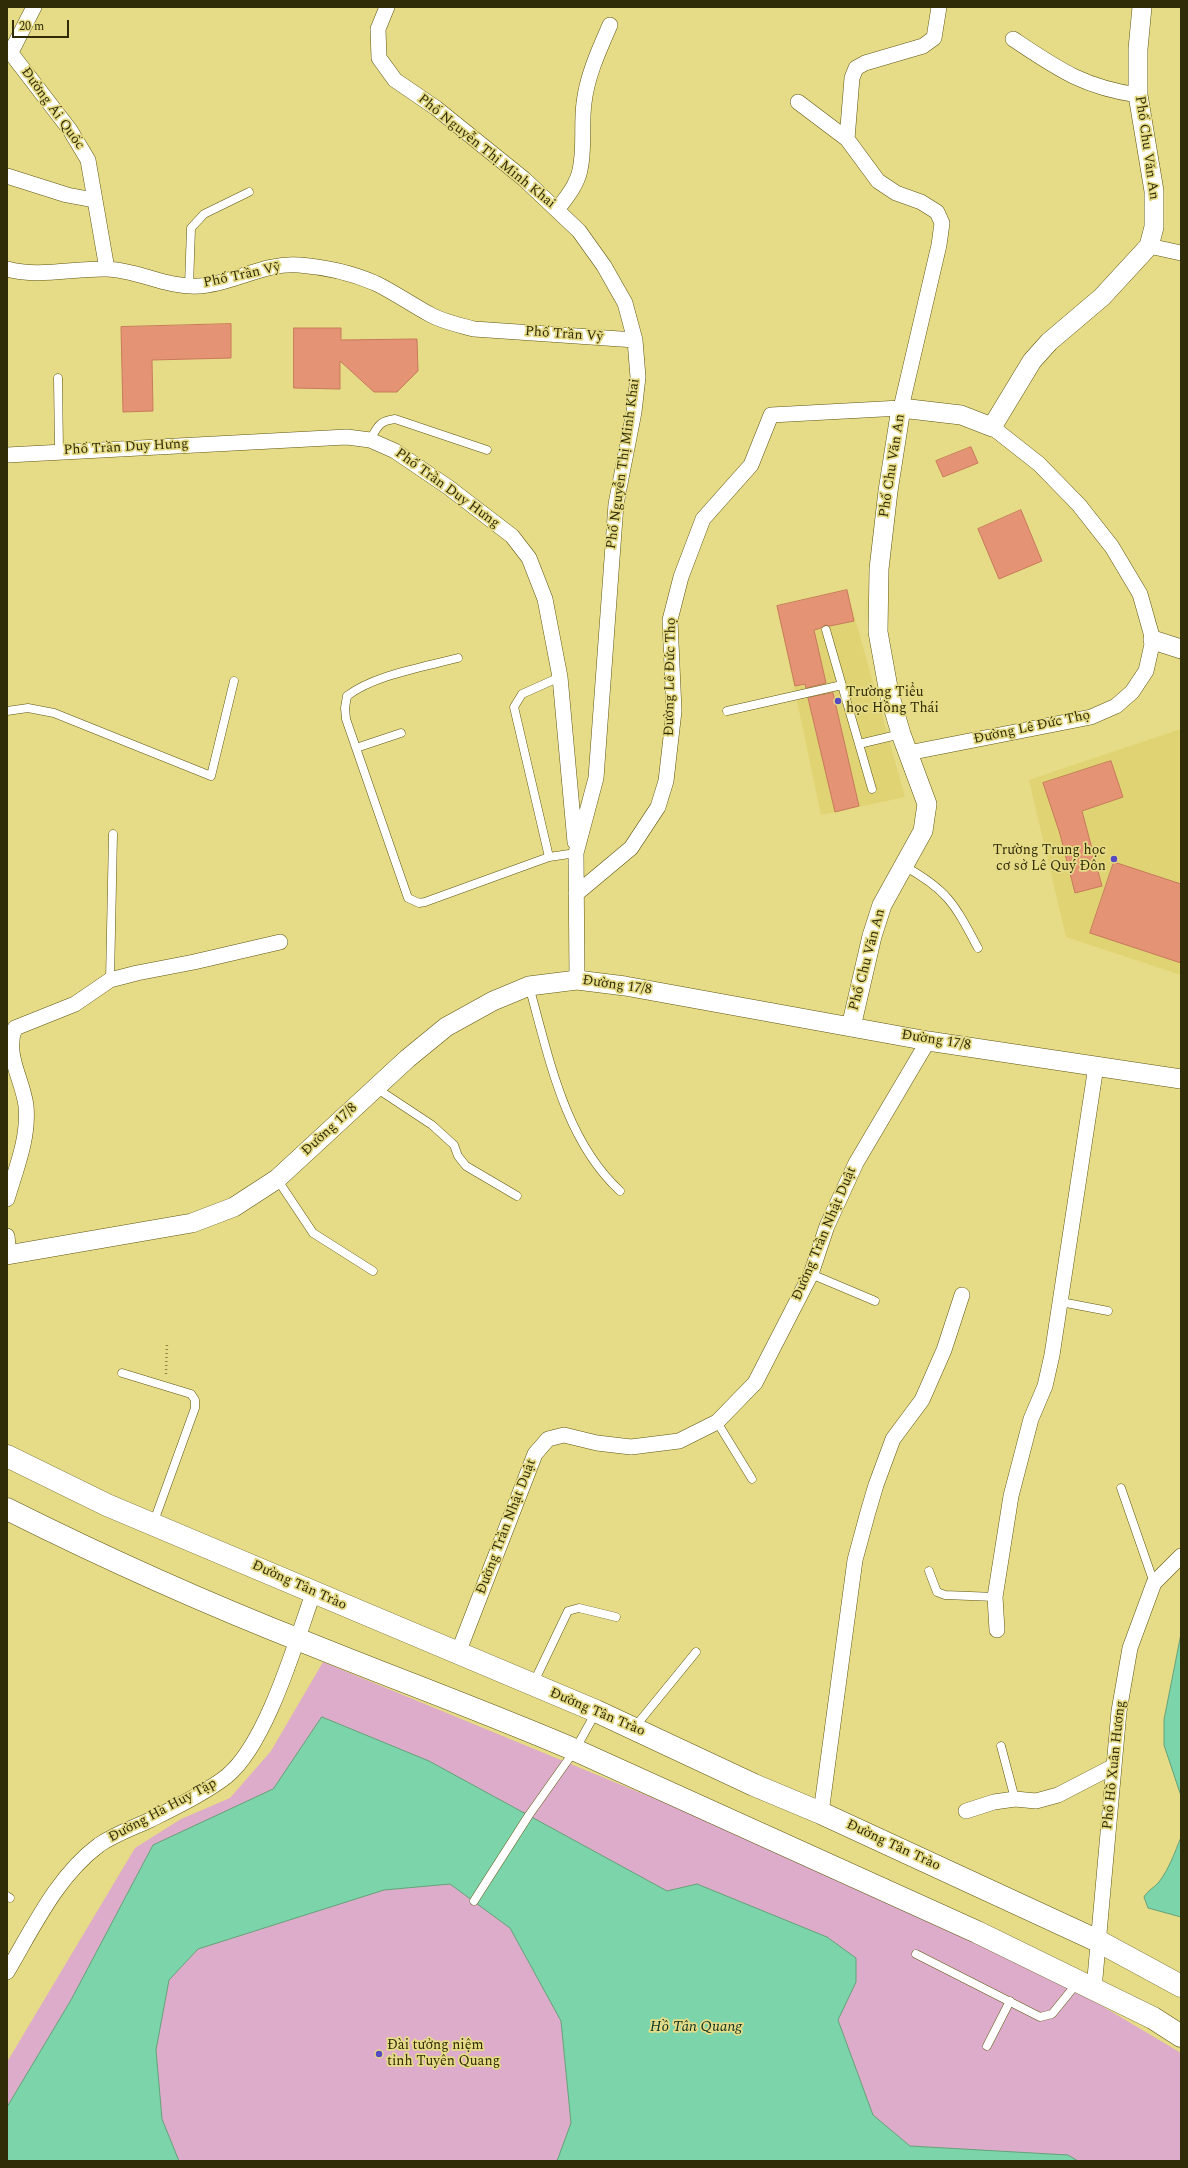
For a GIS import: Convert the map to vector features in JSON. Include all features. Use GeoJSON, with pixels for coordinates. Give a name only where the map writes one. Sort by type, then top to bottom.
{"type":"FeatureCollection","features":[{"type":"Feature","properties":{"kind":"main road","name":"Đường Tân Trào"},"geometry":{"type":"LineString","coordinates":[[7,1456],[107,1505],[314,1591],[324,1598],[596,1711],[754,1785],[821,1813],[1098,1941],[1181,1986]]}},
{"type":"Feature","properties":{"kind":"main road"},"geometry":{"type":"LineString","coordinates":[[7,1509],[86,1549],[296,1639],[513,1724],[575,1750],[977,1932],[1153,2018],[1181,2036]]}},
{"type":"Feature","properties":{"kind":"street"},"geometry":{"type":"LineString","coordinates":[[9,50],[34,7]]}},
{"type":"Feature","properties":{"kind":"street","name":"Phố Nguyễn Thị Minh Khai"},"geometry":{"type":"LineString","coordinates":[[387,7],[378,29],[379,58],[395,80],[442,113],[524,179],[579,231],[604,266],[625,303],[635,340],[638,377],[634,412],[616,504],[596,778],[576,853],[576,980]]}},
{"type":"Feature","properties":{"kind":"street"},"geometry":{"type":"LineString","coordinates":[[847,139],[852,78],[856,68],[865,63],[923,46],[929,42],[934,38],[939,7]]}},
{"type":"Feature","properties":{"kind":"street","name":"Phố Chu Văn An"},"geometry":{"type":"LineString","coordinates":[[851,1027],[872,936],[882,905],[924,831],[927,804],[901,734],[889,693],[878,632],[879,570],[888,491],[901,408],[962,415],[992,427],[1032,361],[1050,342],[1107,292],[1149,246],[1154,226],[1154,191],[1138,95],[1142,7]]}},
{"type":"Feature","properties":{"kind":"street"},"geometry":{"type":"LineString","coordinates":[[557,210],[572,188],[580,171],[583,145],[584,103],[591,70],[610,25]]}},
{"type":"Feature","properties":{"kind":"street"},"geometry":{"type":"LineString","coordinates":[[1013,39],[1064,73],[1088,84],[1109,90],[1138,95]]}},
{"type":"Feature","properties":{"kind":"street","name":"Đường Ái Quốc"},"geometry":{"type":"LineString","coordinates":[[9,50],[70,130],[88,160],[107,269]]}},
{"type":"Feature","properties":{"kind":"street"},"geometry":{"type":"LineString","coordinates":[[798,102],[847,139],[878,181],[896,193],[921,202],[937,212],[942,223],[939,245],[901,408]]}},
{"type":"Feature","properties":{"kind":"street"},"geometry":{"type":"LineString","coordinates":[[7,176],[67,196],[94,200]]}},
{"type":"Feature","properties":{"kind":"street"},"geometry":{"type":"LineString","coordinates":[[1149,246],[1181,253]]}},
{"type":"Feature","properties":{"kind":"street","name":"Phố Trần Vỹ"},"geometry":{"type":"LineString","coordinates":[[7,269],[29,272],[107,269],[176,285],[189,286],[222,283],[258,270],[297,265],[332,269],[375,283],[432,316],[460,326],[474,329],[635,340]]}},
{"type":"Feature","properties":{"kind":"street","name":"Đường Lê Đức Thọ"},"geometry":{"type":"LineString","coordinates":[[576,894],[631,848],[658,807],[666,782],[674,710],[670,620],[681,577],[703,519],[750,465],[771,415],[901,408]]}},
{"type":"Feature","properties":{"kind":"street","name":"Đường Lê Đức Thọ"},"geometry":{"type":"LineString","coordinates":[[908,753],[1091,717],[1116,706],[1132,692],[1146,671],[1153,640],[1140,594],[1112,547],[1079,505],[1039,464],[992,427]]}},
{"type":"Feature","properties":{"kind":"street","name":"Phố Trần Duy Hưng"},"geometry":{"type":"LineString","coordinates":[[7,455],[347,437],[370,440],[395,450],[448,487],[512,536],[529,558],[545,599],[560,677],[576,853]]}},
{"type":"Feature","properties":{"kind":"street"},"geometry":{"type":"LineString","coordinates":[[1153,640],[1181,649]]}},
{"type":"Feature","properties":{"kind":"street"},"geometry":{"type":"LineString","coordinates":[[7,1199],[10,1176],[23,1146],[26,1106],[10,1056],[16,1028],[75,1004],[110,980],[137,972],[194,962],[280,942]]}},
{"type":"Feature","properties":{"kind":"street","name":"Đường 17/8"},"geometry":{"type":"LineString","coordinates":[[8,1255],[192,1223],[234,1207],[277,1179],[376,1087],[446,1027],[494,1001],[529,986],[576,980],[625,986],[928,1040],[1181,1079]]}},
{"type":"Feature","properties":{"kind":"street","name":"Đường Trần Nhật Duật"},"geometry":{"type":"LineString","coordinates":[[458,1653],[535,1454],[548,1439],[564,1435],[597,1443],[631,1447],[679,1441],[717,1422],[755,1383],[811,1274],[827,1226],[856,1163],[928,1040]]}},
{"type":"Feature","properties":{"kind":"street"},"geometry":{"type":"LineString","coordinates":[[997,1630],[995,1597],[1010,1504],[1020,1457],[1031,1419],[1045,1386],[1052,1355],[1096,1066]]}},
{"type":"Feature","properties":{"kind":"street"},"geometry":{"type":"LineString","coordinates":[[7,1236],[8,1255]]}},
{"type":"Feature","properties":{"kind":"street"},"geometry":{"type":"LineString","coordinates":[[821,1813],[855,1560],[870,1506],[893,1439],[922,1400],[944,1350],[962,1295]]}},
{"type":"Feature","properties":{"kind":"street","name":"Phố Hồ Xuân Hương"},"geometry":{"type":"LineString","coordinates":[[1087,1985],[1098,1941],[1120,1711],[1130,1648],[1154,1583],[1181,1556]]}},
{"type":"Feature","properties":{"kind":"street","name":"Đường Hà Huy Tập"},"geometry":{"type":"LineString","coordinates":[[7,1972],[53,1895],[76,1866],[99,1845],[125,1830],[187,1801],[227,1776],[248,1751],[269,1712],[314,1591]]}},
{"type":"Feature","properties":{"kind":"street"},"geometry":{"type":"LineString","coordinates":[[966,1811],[994,1802],[1015,1799],[1036,1800],[1058,1795],[1114,1766]]}},
{"type":"Feature","properties":{"kind":"lane"},"geometry":{"type":"LineString","coordinates":[[189,286],[191,228],[204,214],[249,192]]}},
{"type":"Feature","properties":{"kind":"lane"},"geometry":{"type":"LineString","coordinates":[[58,378],[59,452]]}},
{"type":"Feature","properties":{"kind":"lane"},"geometry":{"type":"LineString","coordinates":[[370,440],[378,425],[385,420],[395,419],[486,450]]}},
{"type":"Feature","properties":{"kind":"lane"},"geometry":{"type":"LineString","coordinates":[[826,630],[872,789]]}},
{"type":"Feature","properties":{"kind":"lane"},"geometry":{"type":"LineString","coordinates":[[458,658],[388,677],[357,688],[348,696],[345,708],[346,719],[408,898],[419,903],[425,902],[548,857],[576,853]]}},
{"type":"Feature","properties":{"kind":"lane"},"geometry":{"type":"LineString","coordinates":[[548,857],[514,707],[522,694],[560,677]]}},
{"type":"Feature","properties":{"kind":"lane"},"geometry":{"type":"LineString","coordinates":[[7,711],[28,708],[54,713],[210,776],[234,681]]}},
{"type":"Feature","properties":{"kind":"lane"},"geometry":{"type":"LineString","coordinates":[[727,711],[842,685]]}},
{"type":"Feature","properties":{"kind":"lane"},"geometry":{"type":"LineString","coordinates":[[356,748],[401,733]]}},
{"type":"Feature","properties":{"kind":"lane"},"geometry":{"type":"LineString","coordinates":[[859,744],[901,734]]}},
{"type":"Feature","properties":{"kind":"lane"},"geometry":{"type":"LineString","coordinates":[[110,980],[113,834]]}},
{"type":"Feature","properties":{"kind":"lane"},"geometry":{"type":"LineString","coordinates":[[904,866],[927,879],[943,892],[955,906],[978,948]]}},
{"type":"Feature","properties":{"kind":"lane"},"geometry":{"type":"LineString","coordinates":[[529,986],[557,1085],[577,1134],[606,1178],[620,1191]]}},
{"type":"Feature","properties":{"kind":"lane"},"geometry":{"type":"LineString","coordinates":[[376,1087],[432,1125],[454,1145],[458,1156],[466,1166],[517,1196]]}},
{"type":"Feature","properties":{"kind":"lane"},"geometry":{"type":"LineString","coordinates":[[277,1179],[313,1233],[373,1271]]}},
{"type":"Feature","properties":{"kind":"lane"},"geometry":{"type":"LineString","coordinates":[[811,1274],[875,1301]]}},
{"type":"Feature","properties":{"kind":"lane"},"geometry":{"type":"LineString","coordinates":[[1061,1302],[1108,1311]]}},
{"type":"Feature","properties":{"kind":"lane"},"geometry":{"type":"LineString","coordinates":[[122,1373],[191,1394],[195,1400],[195,1408],[153,1524]]}},
{"type":"Feature","properties":{"kind":"lane"},"geometry":{"type":"LineString","coordinates":[[717,1422],[752,1479]]}},
{"type":"Feature","properties":{"kind":"lane"},"geometry":{"type":"LineString","coordinates":[[1121,1488],[1154,1583]]}},
{"type":"Feature","properties":{"kind":"lane"},"geometry":{"type":"LineString","coordinates":[[929,1571],[937,1592],[941,1594],[995,1597]]}},
{"type":"Feature","properties":{"kind":"lane"},"geometry":{"type":"LineString","coordinates":[[532,1685],[568,1611],[579,1608],[616,1617]]}},
{"type":"Feature","properties":{"kind":"lane"},"geometry":{"type":"LineString","coordinates":[[634,1729],[696,1652]]}},
{"type":"Feature","properties":{"kind":"lane"},"geometry":{"type":"LineString","coordinates":[[474,1901],[529,1815],[575,1750],[596,1711]]}},
{"type":"Feature","properties":{"kind":"lane"},"geometry":{"type":"LineString","coordinates":[[1001,1746],[1015,1799]]}},
{"type":"Feature","properties":{"kind":"lane"},"geometry":{"type":"LineString","coordinates":[[916,1954],[1040,2017],[1052,2014],[1087,1985]]}},
{"type":"Feature","properties":{"kind":"lane"},"geometry":{"type":"LineString","coordinates":[[987,2046],[1010,2001]]}},
{"type":"Feature","properties":{"kind":"path"},"geometry":{"type":"LineString","coordinates":[[166,1386],[167,1343]]}},
{"type":"Feature","properties":{"kind":"shaded area","name":"Trường Tiểu học Hồng Thái"},"geometry":{"type":"Polygon","coordinates":[[[847,590],[905,797],[821,815],[777,606],[847,590]]]}},
{"type":"Feature","properties":{"kind":"shaded area","name":"Trường Trung học cơ sở Lê Quý Đôn"},"geometry":{"type":"Polygon","coordinates":[[[1181,729],[1181,975],[1066,937],[1029,780],[1181,729]]]}},
{"type":"Feature","properties":{"kind":"shaded area"},"geometry":{"type":"Polygon","coordinates":[[[323,1662],[976,1931],[1181,2053],[1181,2161],[7,2161],[7,2062],[135,1848],[181,1819],[230,1798],[271,1751],[323,1662]]]}},
{"type":"Feature","properties":{"kind":"water"},"geometry":{"type":"Polygon","coordinates":[[[1181,1634],[1181,1796],[1164,1745],[1164,1720],[1181,1634]]]}},
{"type":"Feature","properties":{"kind":"water","name":"Hồ Tân Quang"},"geometry":{"type":"Polygon","coordinates":[[[322,1717],[429,1761],[667,1891],[697,1884],[827,1937],[856,1958],[856,1982],[838,2020],[873,2115],[910,2146],[1068,2155],[1078,2161],[557,2161],[571,2123],[561,2021],[510,1928],[450,1884],[384,1890],[198,1949],[169,1980],[156,2050],[162,2119],[179,2161],[7,2161],[7,2107],[71,2000],[153,1845],[273,1789],[322,1717]]]}},
{"type":"Feature","properties":{"kind":"water"},"geometry":{"type":"Polygon","coordinates":[[[1181,1837],[1181,1917],[1148,1908],[1144,1897],[1163,1877],[1172,1860],[1181,1837]]]}},
{"type":"Feature","properties":{"kind":"building"},"geometry":{"type":"Polygon","coordinates":[[[231,324],[231,358],[152,360],[153,411],[123,412],[121,327],[231,324]]]}},
{"type":"Feature","properties":{"kind":"building"},"geometry":{"type":"Polygon","coordinates":[[[294,328],[341,328],[341,340],[417,339],[418,371],[397,392],[374,392],[340,361],[340,389],[294,388],[294,328]]]}},
{"type":"Feature","properties":{"kind":"building"},"geometry":{"type":"Polygon","coordinates":[[[971,447],[978,463],[943,477],[936,461],[971,447]]]}},
{"type":"Feature","properties":{"kind":"building"},"geometry":{"type":"Polygon","coordinates":[[[1021,510],[1042,561],[999,579],[978,529],[1021,510]]]}},
{"type":"Feature","properties":{"kind":"building"},"geometry":{"type":"Polygon","coordinates":[[[847,590],[854,621],[830,626],[825,625],[814,630],[826,683],[806,688],[805,684],[795,686],[777,606],[847,590]]]}},
{"type":"Feature","properties":{"kind":"building"},"geometry":{"type":"Polygon","coordinates":[[[833,693],[859,806],[835,812],[808,698],[833,693]]]}},
{"type":"Feature","properties":{"kind":"building"},"geometry":{"type":"Polygon","coordinates":[[[1111,761],[1123,797],[1082,811],[1102,886],[1075,893],[1060,834],[1043,783],[1111,761]]]}},
{"type":"Feature","properties":{"kind":"building"},"geometry":{"type":"Polygon","coordinates":[[[1114,862],[1181,884],[1181,963],[1090,933],[1114,862]]]}},
{"type":"Feature","properties":{"kind":"place","name":"Trường Tiểu học Hồng Thái"},"geometry":{"type":"Point","coordinates":[838,701]}},
{"type":"Feature","properties":{"kind":"place","name":"Trường Trung học cơ sở Lê Quý Đôn"},"geometry":{"type":"Point","coordinates":[1114,859]}},
{"type":"Feature","properties":{"kind":"place","name":"Đài tưởng niệm tỉnh Tuyên Quang"},"geometry":{"type":"Point","coordinates":[379,2054]}}]}
